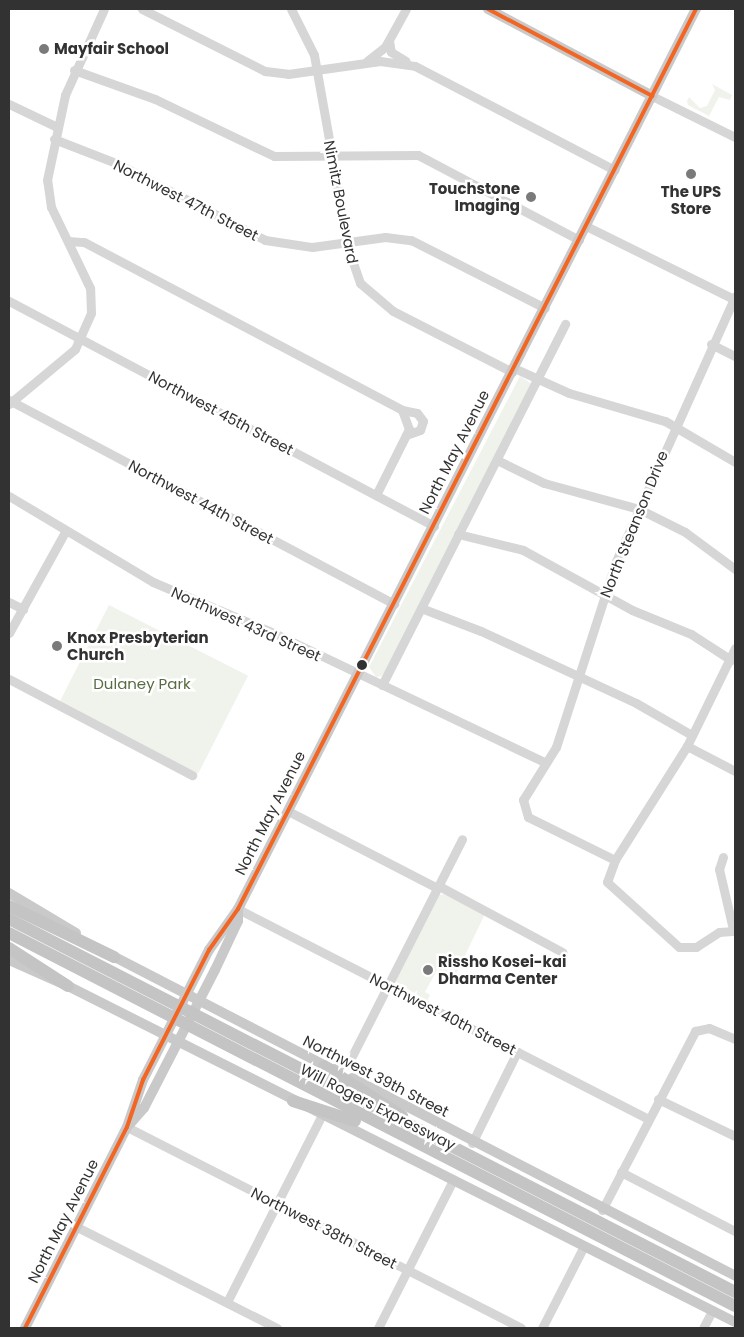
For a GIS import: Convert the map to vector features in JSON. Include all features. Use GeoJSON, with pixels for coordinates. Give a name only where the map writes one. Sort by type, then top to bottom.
{"type":"FeatureCollection","features":[{"type":"Feature","properties":{"kind":"highway"},"geometry":{"type":"LineString","coordinates":[[9,906],[114,958]]}},
{"type":"Feature","properties":{"kind":"highway","name":"Will Rogers Expressway"},"geometry":{"type":"LineString","coordinates":[[9,919],[437,1141],[735,1292]]}},
{"type":"Feature","properties":{"kind":"highway","name":"Will Rogers Expressway"},"geometry":{"type":"LineString","coordinates":[[9,933],[412,1143],[735,1306]]}},
{"type":"Feature","properties":{"kind":"highway"},"geometry":{"type":"LineString","coordinates":[[9,948],[68,986]]}},
{"type":"Feature","properties":{"kind":"highway"},"geometry":{"type":"LineString","coordinates":[[329,1068],[437,1141]]}},
{"type":"Feature","properties":{"kind":"highway"},"geometry":{"type":"LineString","coordinates":[[294,1101],[412,1143]]}},
{"type":"Feature","properties":{"kind":"main road","name":"North May Avenue"},"geometry":{"type":"LineString","coordinates":[[25,1328],[127,1128],[133,1103],[185,998],[214,941],[238,909],[696,9]]}},
{"type":"Feature","properties":{"kind":"main road"},"geometry":{"type":"LineString","coordinates":[[495,10],[652,96]]}},
{"type":"Feature","properties":{"kind":"main road","name":"Northwest 39th Street"},"geometry":{"type":"LineString","coordinates":[[9,893],[114,958],[185,998],[329,1068],[602,1210],[734,1273]]}},
{"type":"Feature","properties":{"kind":"main road","name":"North May Avenue"},"geometry":{"type":"LineString","coordinates":[[127,1128],[144,1108],[179,1040],[238,921],[238,909]]}},
{"type":"Feature","properties":{"kind":"main road"},"geometry":{"type":"LineString","coordinates":[[9,960],[167,1034],[321,1117],[735,1322]]}},
{"type":"Feature","properties":{"kind":"main road"},"geometry":{"type":"LineString","coordinates":[[329,1068],[348,1064]]}},
{"type":"Feature","properties":{"kind":"street"},"geometry":{"type":"LineString","coordinates":[[10,402],[75,350],[91,313],[91,296],[48,192],[56,127],[74,70],[104,9]]}},
{"type":"Feature","properties":{"kind":"street"},"geometry":{"type":"LineString","coordinates":[[142,9],[258,69],[279,74],[364,63],[415,66]]}},
{"type":"Feature","properties":{"kind":"street","name":"Nimitz Boulevard"},"geometry":{"type":"LineString","coordinates":[[291,9],[310,41],[348,243],[357,277],[379,302],[513,370]]}},
{"type":"Feature","properties":{"kind":"street"},"geometry":{"type":"LineString","coordinates":[[364,63],[389,41],[406,9]]}},
{"type":"Feature","properties":{"kind":"street"},"geometry":{"type":"LineString","coordinates":[[389,41],[391,52],[415,66],[615,170]]}},
{"type":"Feature","properties":{"kind":"street"},"geometry":{"type":"LineString","coordinates":[[74,70],[162,103],[261,153],[295,158],[418,155],[579,240]]}},
{"type":"Feature","properties":{"kind":"street"},"geometry":{"type":"LineString","coordinates":[[652,96],[735,137]]}},
{"type":"Feature","properties":{"kind":"street"},"geometry":{"type":"LineString","coordinates":[[9,104],[56,127]]}},
{"type":"Feature","properties":{"kind":"street","name":"Northwest 47th Street"},"geometry":{"type":"LineString","coordinates":[[54,139],[116,163],[265,240],[300,247],[348,243],[385,237],[411,240],[545,308]]}},
{"type":"Feature","properties":{"kind":"street"},"geometry":{"type":"LineString","coordinates":[[586,226],[734,298]]}},
{"type":"Feature","properties":{"kind":"street"},"geometry":{"type":"LineString","coordinates":[[68,241],[84,242],[402,410],[420,415],[423,424],[406,435]]}},
{"type":"Feature","properties":{"kind":"street","name":"North Steanson Drive"},"geometry":{"type":"LineString","coordinates":[[615,860],[538,823],[523,810],[523,800],[546,763],[581,678],[604,596],[639,509],[711,344],[734,298]]}},
{"type":"Feature","properties":{"kind":"street","name":"Northwest 45th Street"},"geometry":{"type":"LineString","coordinates":[[9,301],[434,526]]}},
{"type":"Feature","properties":{"kind":"street"},"geometry":{"type":"LineString","coordinates":[[382,685],[565,324]]}},
{"type":"Feature","properties":{"kind":"street"},"geometry":{"type":"LineString","coordinates":[[711,344],[735,356]]}},
{"type":"Feature","properties":{"kind":"street"},"geometry":{"type":"LineString","coordinates":[[513,370],[675,425],[735,462]]}},
{"type":"Feature","properties":{"kind":"street","name":"Northwest 44th Street"},"geometry":{"type":"LineString","coordinates":[[10,402],[394,604]]}},
{"type":"Feature","properties":{"kind":"street"},"geometry":{"type":"LineString","coordinates":[[376,495],[406,435],[410,423],[402,410]]}},
{"type":"Feature","properties":{"kind":"street"},"geometry":{"type":"LineString","coordinates":[[497,460],[544,483],[639,509],[685,532],[735,569]]}},
{"type":"Feature","properties":{"kind":"street","name":"Northwest 43rd Street"},"geometry":{"type":"LineString","coordinates":[[9,496],[65,532],[153,582],[382,685],[546,763]]}},
{"type":"Feature","properties":{"kind":"street"},"geometry":{"type":"LineString","coordinates":[[9,633],[65,532]]}},
{"type":"Feature","properties":{"kind":"street"},"geometry":{"type":"LineString","coordinates":[[458,534],[523,550],[604,596],[691,634],[730,660]]}},
{"type":"Feature","properties":{"kind":"street"},"geometry":{"type":"LineString","coordinates":[[9,602],[23,610]]}},
{"type":"Feature","properties":{"kind":"street"},"geometry":{"type":"LineString","coordinates":[[421,608],[481,631],[581,678],[690,734]]}},
{"type":"Feature","properties":{"kind":"street"},"geometry":{"type":"LineString","coordinates":[[723,857],[719,869],[734,930],[696,947],[679,947],[607,882],[615,860],[687,746],[690,734],[735,648]]}},
{"type":"Feature","properties":{"kind":"street"},"geometry":{"type":"LineString","coordinates":[[9,679],[192,775]]}},
{"type":"Feature","properties":{"kind":"street"},"geometry":{"type":"LineString","coordinates":[[687,746],[735,771]]}},
{"type":"Feature","properties":{"kind":"street"},"geometry":{"type":"LineString","coordinates":[[288,811],[562,952]]}},
{"type":"Feature","properties":{"kind":"street"},"geometry":{"type":"LineString","coordinates":[[348,1064],[462,839]]}},
{"type":"Feature","properties":{"kind":"street","name":"Northwest 40th Street"},"geometry":{"type":"LineString","coordinates":[[238,909],[648,1119]]}},
{"type":"Feature","properties":{"kind":"street"},"geometry":{"type":"LineString","coordinates":[[602,1210],[695,1031],[709,1028],[735,1039]]}},
{"type":"Feature","properties":{"kind":"street"},"geometry":{"type":"LineString","coordinates":[[472,1143],[518,1052]]}},
{"type":"Feature","properties":{"kind":"street"},"geometry":{"type":"LineString","coordinates":[[658,1099],[735,1136]]}},
{"type":"Feature","properties":{"kind":"street"},"geometry":{"type":"LineString","coordinates":[[227,1302],[321,1117]]}},
{"type":"Feature","properties":{"kind":"street","name":"Northwest 38th Street"},"geometry":{"type":"LineString","coordinates":[[127,1128],[521,1328]]}},
{"type":"Feature","properties":{"kind":"street"},"geometry":{"type":"LineString","coordinates":[[621,1172],[735,1231]]}},
{"type":"Feature","properties":{"kind":"street"},"geometry":{"type":"LineString","coordinates":[[378,1328],[452,1182]]}},
{"type":"Feature","properties":{"kind":"street"},"geometry":{"type":"LineString","coordinates":[[77,1227],[277,1328]]}},
{"type":"Feature","properties":{"kind":"street"},"geometry":{"type":"LineString","coordinates":[[542,1328],[583,1248]]}},
{"type":"Feature","properties":{"kind":"street"},"geometry":{"type":"LineString","coordinates":[[703,1328],[712,1311]]}},
{"type":"Feature","properties":{"kind":"street"},"geometry":{"type":"LineString","coordinates":[[254,1328],[259,1319]]}},
{"type":"Feature","properties":{"kind":"green space"},"geometry":{"type":"Polygon","coordinates":[[[712,84],[732,95],[730,100],[719,97],[709,116],[688,105],[687,101],[689,97],[700,108],[707,106],[715,90],[712,84]]]}},
{"type":"Feature","properties":{"kind":"green space"},"geometry":{"type":"Polygon","coordinates":[[[520,376],[532,384],[383,676],[376,677],[369,667],[520,376]]]}},
{"type":"Feature","properties":{"kind":"green space","name":"Dulaney Park"},"geometry":{"type":"Polygon","coordinates":[[[109,605],[248,676],[198,774],[59,703],[109,605]]]}},
{"type":"Feature","properties":{"kind":"green space"},"geometry":{"type":"Polygon","coordinates":[[[446,894],[485,914],[455,976],[437,970],[425,992],[430,995],[427,1001],[395,981],[439,895],[446,894]]]}},
{"type":"Feature","properties":{"kind":"transit line"},"geometry":{"type":"LineString","coordinates":[[488,9],[652,96]]}},
{"type":"Feature","properties":{"kind":"transit line"},"geometry":{"type":"LineString","coordinates":[[25,1328],[127,1127],[143,1080],[209,950],[238,909],[696,9]]}},
{"type":"Feature","properties":{"kind":"place","name":"Mayfair School"},"geometry":{"type":"Point","coordinates":[44,49]}},
{"type":"Feature","properties":{"kind":"place","name":"The UPS Store"},"geometry":{"type":"Point","coordinates":[691,174]}},
{"type":"Feature","properties":{"kind":"place","name":"Touchstone Imaging"},"geometry":{"type":"Point","coordinates":[531,197]}},
{"type":"Feature","properties":{"kind":"place","name":"Knox Presbyterian Church"},"geometry":{"type":"Point","coordinates":[57,646]}},
{"type":"Feature","properties":{"kind":"place","name":"Rissho Kosei-kai Dharma Center"},"geometry":{"type":"Point","coordinates":[428,970]}}]}
